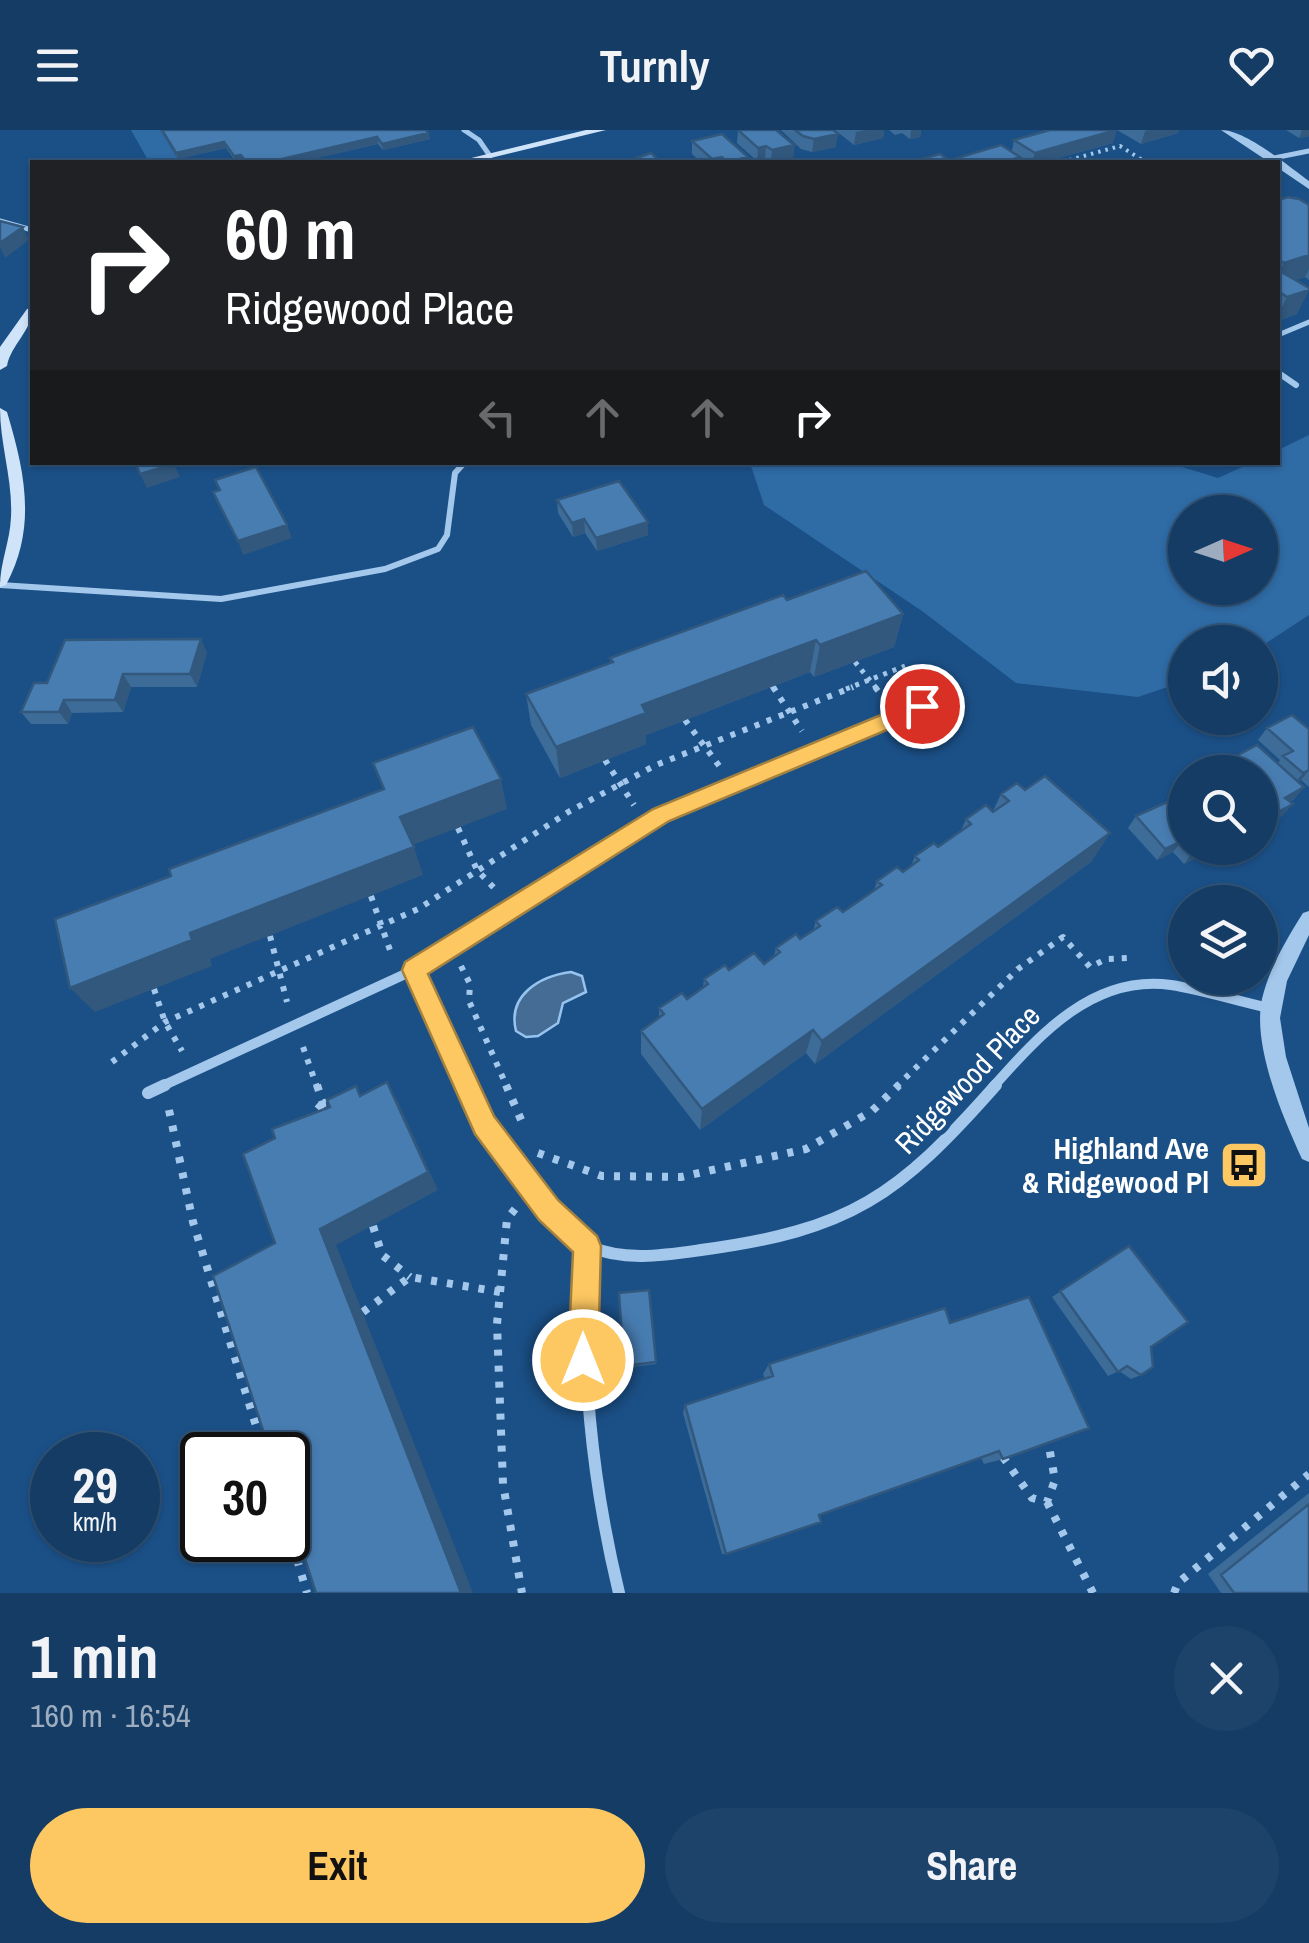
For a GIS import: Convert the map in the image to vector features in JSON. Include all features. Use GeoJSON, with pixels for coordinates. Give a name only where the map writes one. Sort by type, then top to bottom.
{"type":"FeatureCollection","features":[{"type":"Feature","properties":{"kind":"main road"},"geometry":{"type":"LineString","coordinates":[[471,160],[600,130]]}},
{"type":"Feature","properties":{"kind":"main road"},"geometry":{"type":"LineString","coordinates":[[1,358],[30,315]]}},
{"type":"Feature","properties":{"kind":"main road"},"geometry":{"type":"LineString","coordinates":[[0,412],[22,509],[16,547],[0,583]]}},
{"type":"Feature","properties":{"kind":"street"},"geometry":{"type":"LineString","coordinates":[[1226,130],[1271,160]]}},
{"type":"Feature","properties":{"kind":"street"},"geometry":{"type":"LineString","coordinates":[[1280,166],[1306,182]]}},
{"type":"Feature","properties":{"kind":"street"},"geometry":{"type":"LineString","coordinates":[[148,1093],[414,970],[647,824],[922,706]]}},
{"type":"Feature","properties":{"kind":"street"},"geometry":{"type":"LineString","coordinates":[[1309,919],[1283,965],[1270,1008],[1292,1118],[1309,1152]]}},
{"type":"Feature","properties":{"kind":"street"},"geometry":{"type":"LineString","coordinates":[[414,970],[485,1125],[532,1188],[587,1246],[583,1392],[593,1486],[618,1593]]}},
{"type":"Feature","properties":{"kind":"street","name":"Ridgewood Place"},"geometry":{"type":"LineString","coordinates":[[587,1246],[624,1256],[714,1248],[778,1240],[848,1214],[913,1173],[1062,1018],[1114,987],[1142,982],[1270,1008]]}},
{"type":"Feature","properties":{"kind":"lane"},"geometry":{"type":"LineString","coordinates":[[464,130],[490,156]]}},
{"type":"Feature","properties":{"kind":"lane"},"geometry":{"type":"LineString","coordinates":[[1280,160],[1309,150]]}},
{"type":"Feature","properties":{"kind":"lane"},"geometry":{"type":"LineString","coordinates":[[0,220],[30,229]]}},
{"type":"Feature","properties":{"kind":"lane"},"geometry":{"type":"LineString","coordinates":[[1280,334],[1309,322]]}},
{"type":"Feature","properties":{"kind":"lane"},"geometry":{"type":"LineString","coordinates":[[1280,374],[1296,385]]}},
{"type":"Feature","properties":{"kind":"lane"},"geometry":{"type":"LineString","coordinates":[[0,583],[222,599],[385,568],[438,549],[448,535],[455,472],[462,465]]}},
{"type":"Feature","properties":{"kind":"path"},"geometry":{"type":"LineString","coordinates":[[1069,160],[1120,146],[1141,160]]}},
{"type":"Feature","properties":{"kind":"path"},"geometry":{"type":"LineString","coordinates":[[855,662],[897,717]]}},
{"type":"Feature","properties":{"kind":"path"},"geometry":{"type":"LineString","coordinates":[[112,1062],[164,1022],[418,909],[570,810],[619,785],[704,746],[905,666]]}},
{"type":"Feature","properties":{"kind":"path"},"geometry":{"type":"LineString","coordinates":[[772,686],[816,750]]}},
{"type":"Feature","properties":{"kind":"path"},"geometry":{"type":"LineString","coordinates":[[684,720],[732,785]]}},
{"type":"Feature","properties":{"kind":"path"},"geometry":{"type":"LineString","coordinates":[[606,760],[647,824]]}},
{"type":"Feature","properties":{"kind":"path"},"geometry":{"type":"LineString","coordinates":[[458,828],[477,870],[512,907]]}},
{"type":"Feature","properties":{"kind":"path"},"geometry":{"type":"LineString","coordinates":[[371,896],[398,977]]}},
{"type":"Feature","properties":{"kind":"path"},"geometry":{"type":"LineString","coordinates":[[535,1152],[602,1176],[681,1177],[806,1150],[872,1111],[1018,969],[1063,937],[1090,967],[1106,958],[1145,957]]}},
{"type":"Feature","properties":{"kind":"path"},"geometry":{"type":"LineString","coordinates":[[450,946],[470,984],[469,1002],[528,1135]]}},
{"type":"Feature","properties":{"kind":"path"},"geometry":{"type":"LineString","coordinates":[[154,989],[164,1022],[194,1071]]}},
{"type":"Feature","properties":{"kind":"path"},"geometry":{"type":"LineString","coordinates":[[148,1093],[171,1113],[193,1222],[258,1432]]}},
{"type":"Feature","properties":{"kind":"path"},"geometry":{"type":"LineString","coordinates":[[305,1127],[310,1115],[323,1103]]}},
{"type":"Feature","properties":{"kind":"path"},"geometry":{"type":"LineString","coordinates":[[522,1593],[503,1484],[497,1324],[507,1219],[532,1188]]}},
{"type":"Feature","properties":{"kind":"path"},"geometry":{"type":"LineString","coordinates":[[372,1226],[382,1256],[410,1277],[500,1292]]}},
{"type":"Feature","properties":{"kind":"path"},"geometry":{"type":"LineString","coordinates":[[363,1312],[410,1277]]}},
{"type":"Feature","properties":{"kind":"path"},"geometry":{"type":"LineString","coordinates":[[1046,1502],[1054,1493],[1055,1472],[1048,1441]]}},
{"type":"Feature","properties":{"kind":"path"},"geometry":{"type":"LineString","coordinates":[[1004,1457],[1032,1498],[1046,1502],[1092,1593]]}},
{"type":"Feature","properties":{"kind":"path"},"geometry":{"type":"LineString","coordinates":[[1174,1593],[1178,1583],[1309,1474]]}},
{"type":"Feature","properties":{"kind":"path"},"geometry":{"type":"LineString","coordinates":[[298,1562],[307,1593]]}},
{"type":"Feature","properties":{"kind":"shaded area"},"geometry":{"type":"Polygon","coordinates":[[[131,130],[160,130],[178,160],[148,160],[131,130]]]}},
{"type":"Feature","properties":{"kind":"shaded area"},"geometry":{"type":"Polygon","coordinates":[[[1309,435],[1309,615],[1278,635],[1278,625],[1168,625],[1168,687],[1138,697],[1016,683],[922,611],[764,505],[751,465],[1176,465],[1218,478],[1247,465],[1280,465],[1280,449],[1309,435]]]}},
{"type":"Feature","properties":{"kind":"shaded area"},"geometry":{"type":"Polygon","coordinates":[[[571,972],[582,976],[586,992],[563,1003],[558,1023],[538,1036],[526,1037],[516,1031],[516,1007],[521,998],[538,983],[571,972]]]}},
{"type":"Feature","properties":{"kind":"building"},"geometry":{"type":"Polygon","coordinates":[[[162,130],[428,133],[382,144],[377,137],[278,160],[245,160],[241,155],[234,156],[224,142],[176,153],[162,130]]]}},
{"type":"Feature","properties":{"kind":"building"},"geometry":{"type":"Polygon","coordinates":[[[738,130],[776,130],[794,145],[772,150],[766,146],[758,148],[738,130]]]}},
{"type":"Feature","properties":{"kind":"building"},"geometry":{"type":"Polygon","coordinates":[[[795,130],[833,130],[838,134],[814,139],[795,130]]]}},
{"type":"Feature","properties":{"kind":"building"},"geometry":{"type":"Polygon","coordinates":[[[1050,130],[1116,130],[1035,153],[1014,140],[1050,130]]]}},
{"type":"Feature","properties":{"kind":"building"},"geometry":{"type":"Polygon","coordinates":[[[722,134],[748,157],[712,159],[692,141],[722,134]]]}},
{"type":"Feature","properties":{"kind":"building"},"geometry":{"type":"Polygon","coordinates":[[[1001,145],[1020,157],[1010,160],[957,158],[1001,145]]]}},
{"type":"Feature","properties":{"kind":"building"},"geometry":{"type":"Polygon","coordinates":[[[651,153],[659,160],[631,160],[651,153]]]}},
{"type":"Feature","properties":{"kind":"building"},"geometry":{"type":"Polygon","coordinates":[[[940,154],[949,160],[917,160],[940,154]]]}},
{"type":"Feature","properties":{"kind":"building"},"geometry":{"type":"Polygon","coordinates":[[[1280,199],[1299,199],[1309,205],[1309,255],[1284,263],[1280,260],[1280,199]]]}},
{"type":"Feature","properties":{"kind":"building"},"geometry":{"type":"Polygon","coordinates":[[[0,221],[23,227],[0,243],[0,221]]]}},
{"type":"Feature","properties":{"kind":"building"},"geometry":{"type":"Polygon","coordinates":[[[1280,271],[1309,288],[1287,297],[1280,292],[1280,271]]]}},
{"type":"Feature","properties":{"kind":"building"},"geometry":{"type":"Polygon","coordinates":[[[136,465],[171,465],[140,474],[136,465]]]}},
{"type":"Feature","properties":{"kind":"building"},"geometry":{"type":"Polygon","coordinates":[[[256,467],[287,525],[238,541],[213,492],[220,490],[215,480],[256,467]]]}},
{"type":"Feature","properties":{"kind":"building"},"geometry":{"type":"Polygon","coordinates":[[[619,481],[648,522],[596,538],[584,519],[572,523],[557,500],[619,481]]]}},
{"type":"Feature","properties":{"kind":"building"},"geometry":{"type":"Polygon","coordinates":[[[866,571],[903,614],[820,645],[816,640],[642,705],[646,713],[556,747],[526,694],[613,662],[610,658],[783,595],[787,600],[866,571]]]}},
{"type":"Feature","properties":{"kind":"building"},"geometry":{"type":"Polygon","coordinates":[[[201,639],[190,674],[123,674],[115,700],[64,700],[59,712],[21,712],[34,683],[47,683],[65,640],[201,639]]]}},
{"type":"Feature","properties":{"kind":"building"},"geometry":{"type":"Polygon","coordinates":[[[1292,715],[1309,729],[1309,770],[1303,773],[1283,756],[1293,751],[1275,735],[1278,722],[1292,715]]]}},
{"type":"Feature","properties":{"kind":"building"},"geometry":{"type":"Polygon","coordinates":[[[473,727],[501,779],[400,817],[414,847],[190,933],[192,940],[70,988],[55,919],[171,876],[169,869],[384,789],[373,763],[473,727]]]}},
{"type":"Feature","properties":{"kind":"building"},"geometry":{"type":"Polygon","coordinates":[[[1257,745],[1268,755],[1238,755],[1257,745]]]}},
{"type":"Feature","properties":{"kind":"building"},"geometry":{"type":"Polygon","coordinates":[[[1278,764],[1304,787],[1285,798],[1293,804],[1278,812],[1278,764]]]}},
{"type":"Feature","properties":{"kind":"building"},"geometry":{"type":"Polygon","coordinates":[[[1045,776],[1110,833],[822,1041],[813,1030],[702,1109],[641,1031],[664,1014],[659,1008],[682,993],[687,999],[708,984],[704,979],[725,965],[729,970],[754,953],[764,964],[780,952],[776,948],[796,934],[800,939],[820,926],[816,921],[837,907],[843,912],[882,885],[877,881],[897,867],[903,872],[919,860],[915,856],[934,843],[938,847],[971,824],[966,819],[986,805],[993,812],[1009,801],[1001,794],[1017,783],[1025,790],[1045,776]]]}},
{"type":"Feature","properties":{"kind":"building"},"geometry":{"type":"Polygon","coordinates":[[[1168,802],[1168,848],[1165,849],[1136,816],[1168,802]]]}},
{"type":"Feature","properties":{"kind":"building"},"geometry":{"type":"Polygon","coordinates":[[[387,1082],[428,1172],[320,1229],[461,1593],[316,1593],[306,1562],[310,1562],[310,1432],[264,1432],[213,1276],[275,1243],[243,1154],[275,1138],[272,1129],[330,1107],[327,1100],[356,1086],[360,1096],[387,1082]]]}},
{"type":"Feature","properties":{"kind":"building"},"geometry":{"type":"Polygon","coordinates":[[[1129,1246],[1188,1322],[1151,1347],[1153,1367],[1141,1375],[1127,1366],[1118,1372],[1060,1291],[1129,1246]]]}},
{"type":"Feature","properties":{"kind":"building"},"geometry":{"type":"Polygon","coordinates":[[[649,1290],[656,1362],[624,1366],[619,1293],[649,1290]]]}},
{"type":"Feature","properties":{"kind":"building"},"geometry":{"type":"Polygon","coordinates":[[[1029,1297],[1089,1428],[1003,1459],[999,1451],[819,1515],[821,1522],[726,1554],[685,1405],[773,1376],[769,1364],[945,1308],[950,1323],[1029,1297]]]}},
{"type":"Feature","properties":{"kind":"building"},"geometry":{"type":"Polygon","coordinates":[[[1309,1504],[1309,1593],[1234,1593],[1221,1575],[1309,1504]]]}},
{"type":"Feature","properties":{"kind":"place","name":"Highland Ave & Ridgewood Pl"},"geometry":{"type":"Point","coordinates":[1244,1165]}},
{"type":"Feature","properties":{"kind":"route"},"geometry":{"type":"LineString","coordinates":[[583,1360],[587,1246],[548,1210],[485,1125],[414,970],[661,815],[922,706]]}}]}
